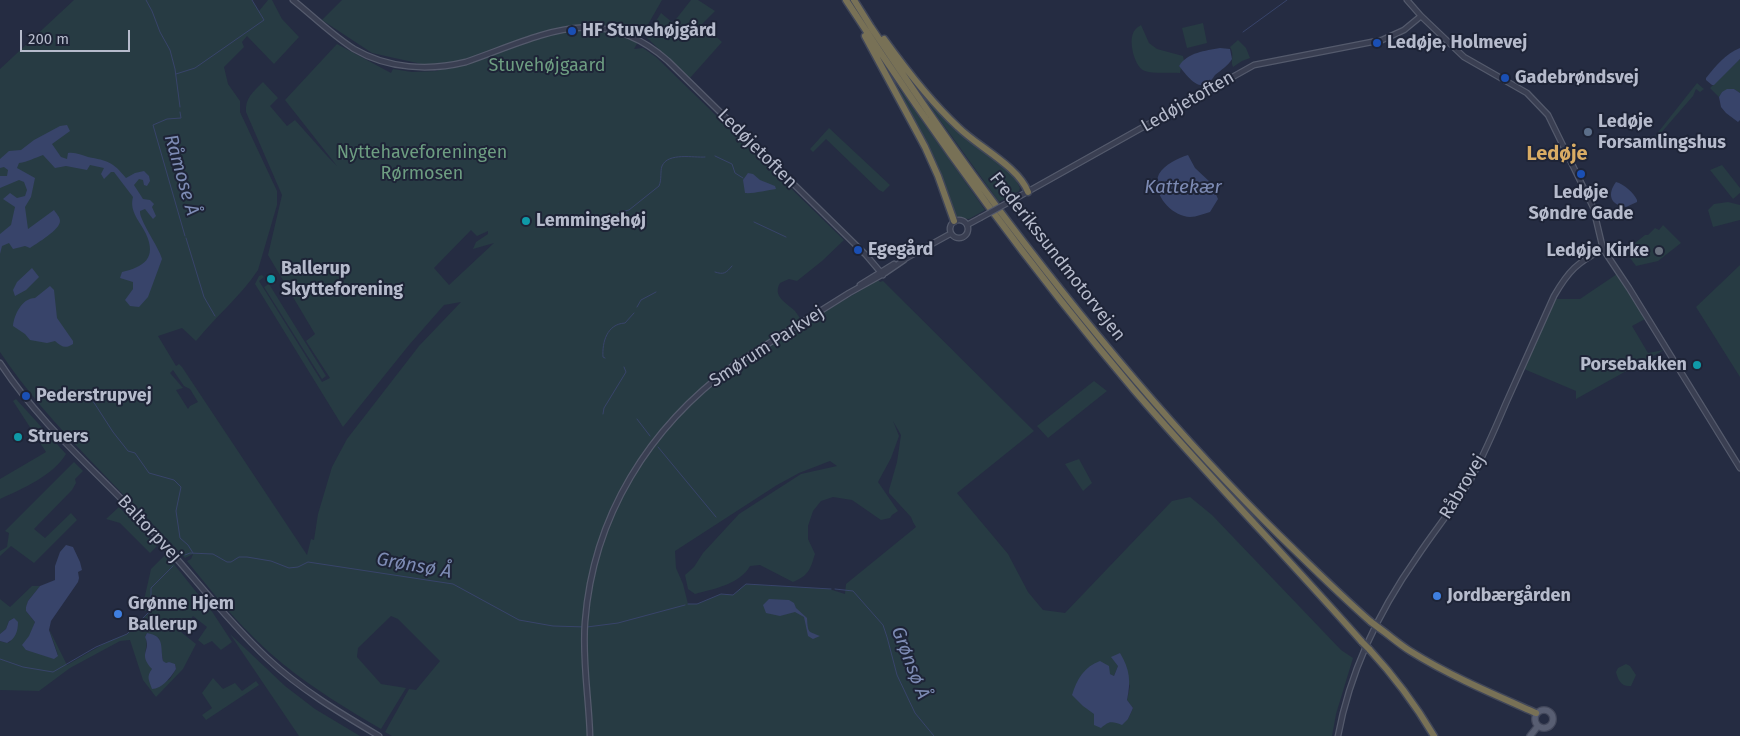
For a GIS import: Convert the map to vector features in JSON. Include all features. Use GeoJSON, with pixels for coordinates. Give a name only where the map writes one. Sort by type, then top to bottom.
{"type":"FeatureCollection","features":[{"type":"Feature","properties":{"kind":"highway"},"geometry":{"type":"LineString","coordinates":[[845,0],[925,146],[954,221]]}},
{"type":"Feature","properties":{"kind":"highway","name":"Frederikssundmotorvejen"},"geometry":{"type":"LineString","coordinates":[[845,0],[937,136],[1028,260],[1128,383],[1184,447],[1393,675],[1434,736]]}},
{"type":"Feature","properties":{"kind":"highway"},"geometry":{"type":"LineString","coordinates":[[855,0],[906,70],[938,107],[960,129],[1012,170],[1020,178],[1028,192]]}},
{"type":"Feature","properties":{"kind":"highway","name":"Frederikssundmotorvejen"},"geometry":{"type":"LineString","coordinates":[[855,0],[871,27],[984,190],[1059,288],[1199,454],[1258,515],[1338,593],[1371,622],[1409,650],[1442,670],[1482,690],[1536,713]]}},
{"type":"Feature","properties":{"kind":"main road"},"geometry":{"type":"LineString","coordinates":[[1545,710],[1550,712],[1553,718],[1549,726],[1543,728],[1538,726],[1534,718],[1536,713],[1545,710]]}},
{"type":"Feature","properties":{"kind":"main road"},"geometry":{"type":"LineString","coordinates":[[1530,736],[1538,726]]}},
{"type":"Feature","properties":{"kind":"street","name":"Ledøjetoften"},"geometry":{"type":"LineString","coordinates":[[293,0],[354,49],[378,60],[408,67],[437,68],[460,64],[554,31],[579,26],[618,30],[635,37],[648,44],[668,61],[883,272]]}},
{"type":"Feature","properties":{"kind":"street"},"geometry":{"type":"LineString","coordinates":[[1407,0],[1464,57],[1520,88],[1543,109],[1586,192],[1598,226],[1603,250],[1629,288],[1740,468]]}},
{"type":"Feature","properties":{"kind":"street","name":"Ledøjetoften"},"geometry":{"type":"LineString","coordinates":[[967,225],[1254,65],[1382,40],[1404,30],[1421,16]]}},
{"type":"Feature","properties":{"kind":"street"},"geometry":{"type":"LineString","coordinates":[[960,220],[967,225],[968,232],[963,238],[956,238],[950,234],[949,227],[954,221],[960,220]]}},
{"type":"Feature","properties":{"kind":"street"},"geometry":{"type":"LineString","coordinates":[[883,272],[950,234]]}},
{"type":"Feature","properties":{"kind":"street","name":"Råbrovej"},"geometry":{"type":"LineString","coordinates":[[1338,736],[1346,699],[1356,670],[1378,620],[1416,557],[1458,500],[1470,480],[1484,454],[1561,283],[1580,262],[1603,250]]}},
{"type":"Feature","properties":{"kind":"street","name":"Smørum Parkvej"},"geometry":{"type":"LineString","coordinates":[[590,736],[584,672],[584,622],[589,588],[596,557],[609,521],[621,494],[642,457],[670,421],[694,396],[734,365],[883,272]]}},
{"type":"Feature","properties":{"kind":"street","name":"Baltorpvej"},"geometry":{"type":"LineString","coordinates":[[0,363],[34,408],[158,536],[216,606],[269,660],[328,705],[379,736]]}},
{"type":"Feature","properties":{"kind":"green space"},"geometry":{"type":"Polygon","coordinates":[[[74,0],[252,0],[259,11],[268,0],[272,0],[282,19],[299,37],[274,64],[247,36],[242,42],[244,47],[224,67],[228,84],[240,101],[240,112],[277,191],[277,205],[258,270],[244,289],[196,341],[182,328],[158,336],[176,366],[179,364],[182,367],[307,555],[311,539],[314,540],[318,514],[332,467],[347,439],[419,346],[461,302],[444,305],[343,427],[255,284],[259,276],[262,275],[264,277],[259,281],[322,382],[330,378],[306,341],[315,334],[268,255],[282,195],[246,112],[250,96],[263,82],[278,98],[270,106],[287,126],[295,120],[337,166],[285,100],[337,44],[391,73],[393,69],[412,72],[439,71],[426,65],[372,53],[322,20],[342,0],[662,0],[634,49],[643,48],[656,57],[844,240],[797,281],[789,279],[780,283],[778,288],[779,296],[795,311],[804,324],[878,280],[880,282],[883,281],[1034,431],[957,493],[1008,554],[1028,592],[1043,610],[1065,613],[1172,501],[1190,497],[1212,515],[1341,650],[1353,658],[1336,714],[1332,736],[392,736],[385,732],[409,689],[416,690],[440,661],[398,619],[391,616],[358,648],[357,657],[381,684],[406,688],[381,729],[307,682],[256,640],[220,602],[187,561],[191,559],[193,554],[185,558],[88,458],[41,406],[0,352],[0,69],[74,0]],[[471,230],[434,268],[449,285],[494,243],[473,249],[476,242],[488,234],[488,231],[477,236],[471,230]],[[173,370],[170,373],[183,388],[176,390],[188,409],[198,402],[190,389],[184,386],[173,370]],[[893,421],[899,436],[891,458],[878,482],[898,511],[890,518],[881,520],[852,500],[833,497],[821,501],[813,511],[808,526],[808,539],[815,554],[810,568],[802,577],[793,582],[760,565],[750,566],[740,577],[726,585],[695,594],[688,589],[685,575],[739,514],[801,474],[837,466],[830,461],[799,473],[777,485],[675,551],[676,568],[683,584],[688,604],[697,604],[721,594],[733,595],[746,584],[829,589],[845,594],[846,584],[916,527],[911,517],[889,493],[897,462],[901,435],[893,421]],[[1118,666],[1114,676],[1110,674],[1094,714],[1094,725],[1128,719],[1133,708],[1127,700],[1130,686],[1118,666]]]}},
{"type":"Feature","properties":{"kind":"green space"},"geometry":{"type":"Polygon","coordinates":[[[691,0],[698,0],[715,11],[702,24],[722,42],[690,78],[646,37],[661,13],[673,23],[691,0]]]}},
{"type":"Feature","properties":{"kind":"green space"},"geometry":{"type":"Polygon","coordinates":[[[1203,23],[1207,43],[1187,48],[1182,28],[1203,23]]]}},
{"type":"Feature","properties":{"kind":"green space"},"geometry":{"type":"Polygon","coordinates":[[[1141,25],[1149,43],[1157,49],[1183,56],[1184,61],[1179,66],[1181,68],[1180,73],[1149,72],[1138,66],[1134,56],[1132,35],[1141,25]]]}},
{"type":"Feature","properties":{"kind":"green space"},"geometry":{"type":"Polygon","coordinates":[[[1238,40],[1246,48],[1250,58],[1233,67],[1230,47],[1238,40]]]}},
{"type":"Feature","properties":{"kind":"green space"},"geometry":{"type":"Polygon","coordinates":[[[1740,59],[1740,93],[1734,89],[1722,92],[1719,97],[1710,88],[1740,59]]]}},
{"type":"Feature","properties":{"kind":"green space"},"geometry":{"type":"Polygon","coordinates":[[[893,80],[985,210],[969,219],[956,218],[935,162],[893,80]]]}},
{"type":"Feature","properties":{"kind":"green space"},"geometry":{"type":"Polygon","coordinates":[[[1697,83],[1704,89],[1700,92],[1696,89],[1693,96],[1653,142],[1652,140],[1697,83]]]}},
{"type":"Feature","properties":{"kind":"green space"},"geometry":{"type":"Polygon","coordinates":[[[914,84],[959,130],[1013,174],[1020,188],[1019,191],[999,202],[914,84]]]}},
{"type":"Feature","properties":{"kind":"green space"},"geometry":{"type":"Polygon","coordinates":[[[829,128],[890,185],[883,192],[826,139],[813,152],[810,149],[829,128]]]}},
{"type":"Feature","properties":{"kind":"green space"},"geometry":{"type":"Polygon","coordinates":[[[1722,165],[1740,188],[1740,193],[1733,199],[1710,170],[1722,165]]]}},
{"type":"Feature","properties":{"kind":"green space"},"geometry":{"type":"Polygon","coordinates":[[[1728,202],[1740,205],[1740,220],[1713,227],[1708,210],[1714,204],[1728,202]]]}},
{"type":"Feature","properties":{"kind":"green space"},"geometry":{"type":"Polygon","coordinates":[[[1663,225],[1681,243],[1658,261],[1636,266],[1625,251],[1655,228],[1659,230],[1663,225]]]}},
{"type":"Feature","properties":{"kind":"green space"},"geometry":{"type":"Polygon","coordinates":[[[1740,265],[1740,377],[1696,307],[1740,265]]]}},
{"type":"Feature","properties":{"kind":"green space"},"geometry":{"type":"Polygon","coordinates":[[[1617,274],[1645,319],[1632,326],[1648,353],[1664,350],[1576,399],[1576,391],[1524,369],[1556,299],[1580,299],[1617,274]]]}},
{"type":"Feature","properties":{"kind":"green space"},"geometry":{"type":"Polygon","coordinates":[[[269,284],[326,376],[322,379],[264,287],[269,284]]]}},
{"type":"Feature","properties":{"kind":"green space"},"geometry":{"type":"Polygon","coordinates":[[[1094,381],[1107,391],[1048,438],[1037,426],[1094,381]]]}},
{"type":"Feature","properties":{"kind":"green space"},"geometry":{"type":"Polygon","coordinates":[[[16,399],[66,454],[61,462],[46,475],[0,499],[0,479],[46,452],[13,401],[16,399]]]}},
{"type":"Feature","properties":{"kind":"green space"},"geometry":{"type":"Polygon","coordinates":[[[1079,459],[1092,483],[1083,491],[1065,464],[1079,459]]]}},
{"type":"Feature","properties":{"kind":"green space"},"geometry":{"type":"Polygon","coordinates":[[[74,462],[83,471],[75,479],[76,483],[72,490],[34,529],[45,538],[71,513],[77,520],[34,563],[11,546],[0,556],[0,551],[7,547],[9,533],[5,531],[74,462]]]}},
{"type":"Feature","properties":{"kind":"green space"},"geometry":{"type":"Polygon","coordinates":[[[119,507],[157,546],[150,553],[120,523],[106,519],[119,507]]]}},
{"type":"Feature","properties":{"kind":"green space"},"geometry":{"type":"Polygon","coordinates":[[[166,554],[213,613],[232,642],[221,650],[212,641],[204,645],[198,640],[207,627],[193,616],[181,632],[196,644],[183,669],[156,697],[143,680],[130,640],[120,641],[70,668],[39,691],[0,690],[0,641],[10,642],[14,618],[9,621],[6,629],[0,634],[0,599],[10,607],[32,586],[40,586],[28,601],[26,611],[35,622],[26,650],[58,655],[49,629],[67,665],[109,641],[127,634],[149,613],[142,609],[151,569],[166,554]],[[147,633],[145,636],[147,642],[146,653],[147,660],[163,683],[170,679],[176,669],[175,665],[169,662],[166,664],[163,661],[159,638],[147,633]]]}},
{"type":"Feature","properties":{"kind":"green space"},"geometry":{"type":"Polygon","coordinates":[[[230,634],[285,686],[315,709],[360,736],[299,736],[230,634]]]}},
{"type":"Feature","properties":{"kind":"green space"},"geometry":{"type":"Polygon","coordinates":[[[1626,664],[1630,666],[1636,675],[1631,686],[1620,682],[1616,672],[1618,668],[1626,664]]]}},
{"type":"Feature","properties":{"kind":"green space"},"geometry":{"type":"Polygon","coordinates":[[[213,678],[223,689],[235,683],[242,691],[256,681],[259,685],[206,720],[202,715],[212,708],[202,693],[213,678]]]}},
{"type":"Feature","properties":{"kind":"water"},"geometry":{"type":"Polygon","coordinates":[[[1220,48],[1230,49],[1232,59],[1207,84],[1199,85],[1195,83],[1179,66],[1192,55],[1220,48]]]}},
{"type":"Feature","properties":{"kind":"water"},"geometry":{"type":"Polygon","coordinates":[[[1740,48],[1740,59],[1714,85],[1706,80],[1721,61],[1740,48]]]}},
{"type":"Feature","properties":{"kind":"water"},"geometry":{"type":"Polygon","coordinates":[[[1727,89],[1734,89],[1740,93],[1740,120],[1738,122],[1721,107],[1719,97],[1727,89]]]}},
{"type":"Feature","properties":{"kind":"water"},"geometry":{"type":"Polygon","coordinates":[[[67,125],[70,131],[52,144],[61,157],[67,159],[68,153],[74,153],[105,161],[117,168],[126,178],[144,171],[149,176],[150,181],[147,186],[144,185],[143,180],[139,179],[134,185],[143,199],[150,200],[154,204],[152,207],[156,216],[153,219],[145,209],[140,211],[162,259],[148,297],[139,307],[130,306],[125,300],[133,289],[133,282],[120,278],[122,272],[137,267],[146,260],[150,249],[149,242],[132,207],[133,197],[114,172],[111,172],[104,179],[101,174],[104,168],[90,165],[87,170],[66,166],[55,168],[43,155],[19,163],[17,168],[35,178],[31,197],[25,207],[28,229],[54,210],[60,221],[59,225],[52,232],[30,248],[25,246],[13,249],[9,243],[2,246],[0,254],[0,234],[11,225],[15,207],[3,199],[10,193],[17,198],[25,196],[27,190],[24,182],[19,180],[0,188],[0,176],[7,176],[8,170],[4,167],[0,168],[0,159],[9,151],[21,150],[34,140],[60,126],[67,125]]]}},
{"type":"Feature","properties":{"kind":"water","name":"Kattekær"},"geometry":{"type":"Polygon","coordinates":[[[1188,155],[1195,168],[1211,183],[1218,199],[1210,212],[1191,217],[1178,214],[1172,210],[1162,200],[1157,187],[1161,171],[1172,162],[1188,155]]]}},
{"type":"Feature","properties":{"kind":"water"},"geometry":{"type":"Polygon","coordinates":[[[748,173],[775,186],[776,189],[745,193],[743,180],[748,173]]]}},
{"type":"Feature","properties":{"kind":"water"},"geometry":{"type":"Polygon","coordinates":[[[1616,182],[1631,192],[1636,197],[1637,202],[1626,207],[1616,204],[1611,195],[1616,182]]]}},
{"type":"Feature","properties":{"kind":"water"},"geometry":{"type":"Polygon","coordinates":[[[32,268],[39,277],[26,290],[15,296],[13,290],[17,282],[32,268]]]}},
{"type":"Feature","properties":{"kind":"water"},"geometry":{"type":"Polygon","coordinates":[[[50,286],[54,290],[57,318],[73,341],[73,344],[66,347],[55,341],[47,343],[30,340],[13,326],[17,312],[23,304],[35,298],[50,286]]]}},
{"type":"Feature","properties":{"kind":"water"},"geometry":{"type":"Polygon","coordinates":[[[66,545],[73,547],[82,570],[78,572],[78,582],[51,621],[49,630],[58,656],[54,659],[26,650],[22,645],[29,636],[35,622],[26,611],[26,607],[28,601],[40,586],[55,580],[55,566],[60,552],[66,545]]]}},
{"type":"Feature","properties":{"kind":"water"},"geometry":{"type":"Polygon","coordinates":[[[769,599],[789,600],[794,603],[796,608],[807,618],[809,631],[820,636],[813,639],[808,636],[804,617],[795,612],[780,616],[766,613],[763,605],[769,599]]]}},
{"type":"Feature","properties":{"kind":"water"},"geometry":{"type":"Polygon","coordinates":[[[14,618],[18,622],[17,632],[14,637],[7,643],[0,641],[0,634],[6,629],[9,621],[14,618]]]}},
{"type":"Feature","properties":{"kind":"water"},"geometry":{"type":"Polygon","coordinates":[[[147,633],[153,634],[159,639],[163,661],[175,664],[176,669],[163,685],[152,689],[149,676],[152,669],[145,656],[147,642],[145,637],[147,633]]]}},
{"type":"Feature","properties":{"kind":"water"},"geometry":{"type":"Polygon","coordinates":[[[1120,653],[1129,676],[1127,700],[1133,708],[1128,719],[1122,725],[1111,722],[1101,728],[1094,725],[1094,714],[1072,695],[1076,684],[1085,670],[1100,661],[1109,666],[1110,674],[1114,676],[1118,666],[1111,657],[1120,653]]]}},
{"type":"Feature","properties":{"kind":"waterway","name":"Råmose Å"},"geometry":{"type":"LineString","coordinates":[[146,0],[170,50],[175,69],[180,107]]}},
{"type":"Feature","properties":{"kind":"waterway"},"geometry":{"type":"LineString","coordinates":[[176,74],[195,68],[264,20],[252,0]]}},
{"type":"Feature","properties":{"kind":"waterway"},"geometry":{"type":"LineString","coordinates":[[1243,32],[1287,0]]}},
{"type":"Feature","properties":{"kind":"waterway","name":"Råmose Å"},"geometry":{"type":"LineString","coordinates":[[180,112],[181,118],[167,119],[153,125],[185,236]]}},
{"type":"Feature","properties":{"kind":"waterway"},"geometry":{"type":"LineString","coordinates":[[715,156],[732,164],[735,173],[743,178]]}},
{"type":"Feature","properties":{"kind":"waterway"},"geometry":{"type":"LineString","coordinates":[[601,225],[621,212],[629,210],[659,186],[661,168],[665,162],[675,157],[705,157]]}},
{"type":"Feature","properties":{"kind":"waterway"},"geometry":{"type":"LineString","coordinates":[[754,222],[786,237]]}},
{"type":"Feature","properties":{"kind":"waterway","name":"Råmose Å"},"geometry":{"type":"LineString","coordinates":[[186,238],[204,297],[215,316]]}},
{"type":"Feature","properties":{"kind":"waterway"},"geometry":{"type":"LineString","coordinates":[[715,272],[725,273],[732,266]]}},
{"type":"Feature","properties":{"kind":"waterway"},"geometry":{"type":"LineString","coordinates":[[637,307],[641,300],[656,292]]}},
{"type":"Feature","properties":{"kind":"waterway"},"geometry":{"type":"LineString","coordinates":[[605,358],[603,357],[603,351],[605,340],[610,330],[619,324],[625,323],[634,313]]}},
{"type":"Feature","properties":{"kind":"waterway"},"geometry":{"type":"LineString","coordinates":[[603,414],[604,408],[626,372],[624,367]]}},
{"type":"Feature","properties":{"kind":"waterway"},"geometry":{"type":"LineString","coordinates":[[91,398],[113,432],[128,451],[135,453],[149,473],[174,480],[181,487],[176,511],[180,538],[193,553]]}},
{"type":"Feature","properties":{"kind":"waterway"},"geometry":{"type":"LineString","coordinates":[[637,419],[650,436]]}},
{"type":"Feature","properties":{"kind":"waterway"},"geometry":{"type":"LineString","coordinates":[[658,447],[716,517]]}},
{"type":"Feature","properties":{"kind":"waterway","name":"Grønsø Å"},"geometry":{"type":"LineString","coordinates":[[185,555],[190,553],[213,554],[227,562],[231,562],[239,557],[247,557],[271,561],[289,568],[298,567],[308,562],[453,584],[519,620],[553,626],[587,627],[618,623],[685,605]]}},
{"type":"Feature","properties":{"kind":"waterway"},"geometry":{"type":"LineString","coordinates":[[0,659],[23,667],[53,672],[96,647],[127,634],[151,610],[151,588],[173,566]]}},
{"type":"Feature","properties":{"kind":"waterway","name":"Grønsø Å"},"geometry":{"type":"LineString","coordinates":[[688,604],[697,604],[721,594],[733,595],[746,584],[831,589]]}},
{"type":"Feature","properties":{"kind":"waterway","name":"Grønsø Å"},"geometry":{"type":"LineString","coordinates":[[835,589],[853,591],[883,625],[897,675],[915,713],[934,736]]}},
{"type":"Feature","properties":{"kind":"place","name":"HF Stuvehøjgård"},"geometry":{"type":"Point","coordinates":[572,31]}},
{"type":"Feature","properties":{"kind":"place","name":"Ledøje, Holmevej"},"geometry":{"type":"Point","coordinates":[1377,43]}},
{"type":"Feature","properties":{"kind":"place","name":"Gadebrøndsvej"},"geometry":{"type":"Point","coordinates":[1505,78]}},
{"type":"Feature","properties":{"kind":"place","name":"Ledøje Forsamlingshus"},"geometry":{"type":"Point","coordinates":[1588,132]}},
{"type":"Feature","properties":{"kind":"place","name":"Ledøje Søndre Gade"},"geometry":{"type":"Point","coordinates":[1581,174]}},
{"type":"Feature","properties":{"kind":"place","name":"Lemmingehøj"},"geometry":{"type":"Point","coordinates":[526,221]}},
{"type":"Feature","properties":{"kind":"place","name":"Egegård"},"geometry":{"type":"Point","coordinates":[858,250]}},
{"type":"Feature","properties":{"kind":"place","name":"Ledøje Kirke"},"geometry":{"type":"Point","coordinates":[1659,251]}},
{"type":"Feature","properties":{"kind":"place","name":"Ballerup Skytteforening"},"geometry":{"type":"Point","coordinates":[271,279]}},
{"type":"Feature","properties":{"kind":"place","name":"Porsebakken"},"geometry":{"type":"Point","coordinates":[1697,365]}},
{"type":"Feature","properties":{"kind":"place","name":"Pederstrupvej"},"geometry":{"type":"Point","coordinates":[26,396]}},
{"type":"Feature","properties":{"kind":"place","name":"Struers"},"geometry":{"type":"Point","coordinates":[18,437]}},
{"type":"Feature","properties":{"kind":"place","name":"Jordbærgården"},"geometry":{"type":"Point","coordinates":[1437,596]}},
{"type":"Feature","properties":{"kind":"place","name":"Grønne Hjem Ballerup"},"geometry":{"type":"Point","coordinates":[118,614]}},
{"type":"Feature","properties":{"kind":"district","name":"Ledøje"},"geometry":{"type":"Point","coordinates":[1557,154]}},
{"type":"Feature","properties":{"kind":"park label","name":"Stuvehøjgaard"},"geometry":{"type":"Point","coordinates":[547,66]}},
{"type":"Feature","properties":{"kind":"park label","name":"Nyttehaveforeningen Rørmosen"},"geometry":{"type":"Point","coordinates":[422,163]}}]}
